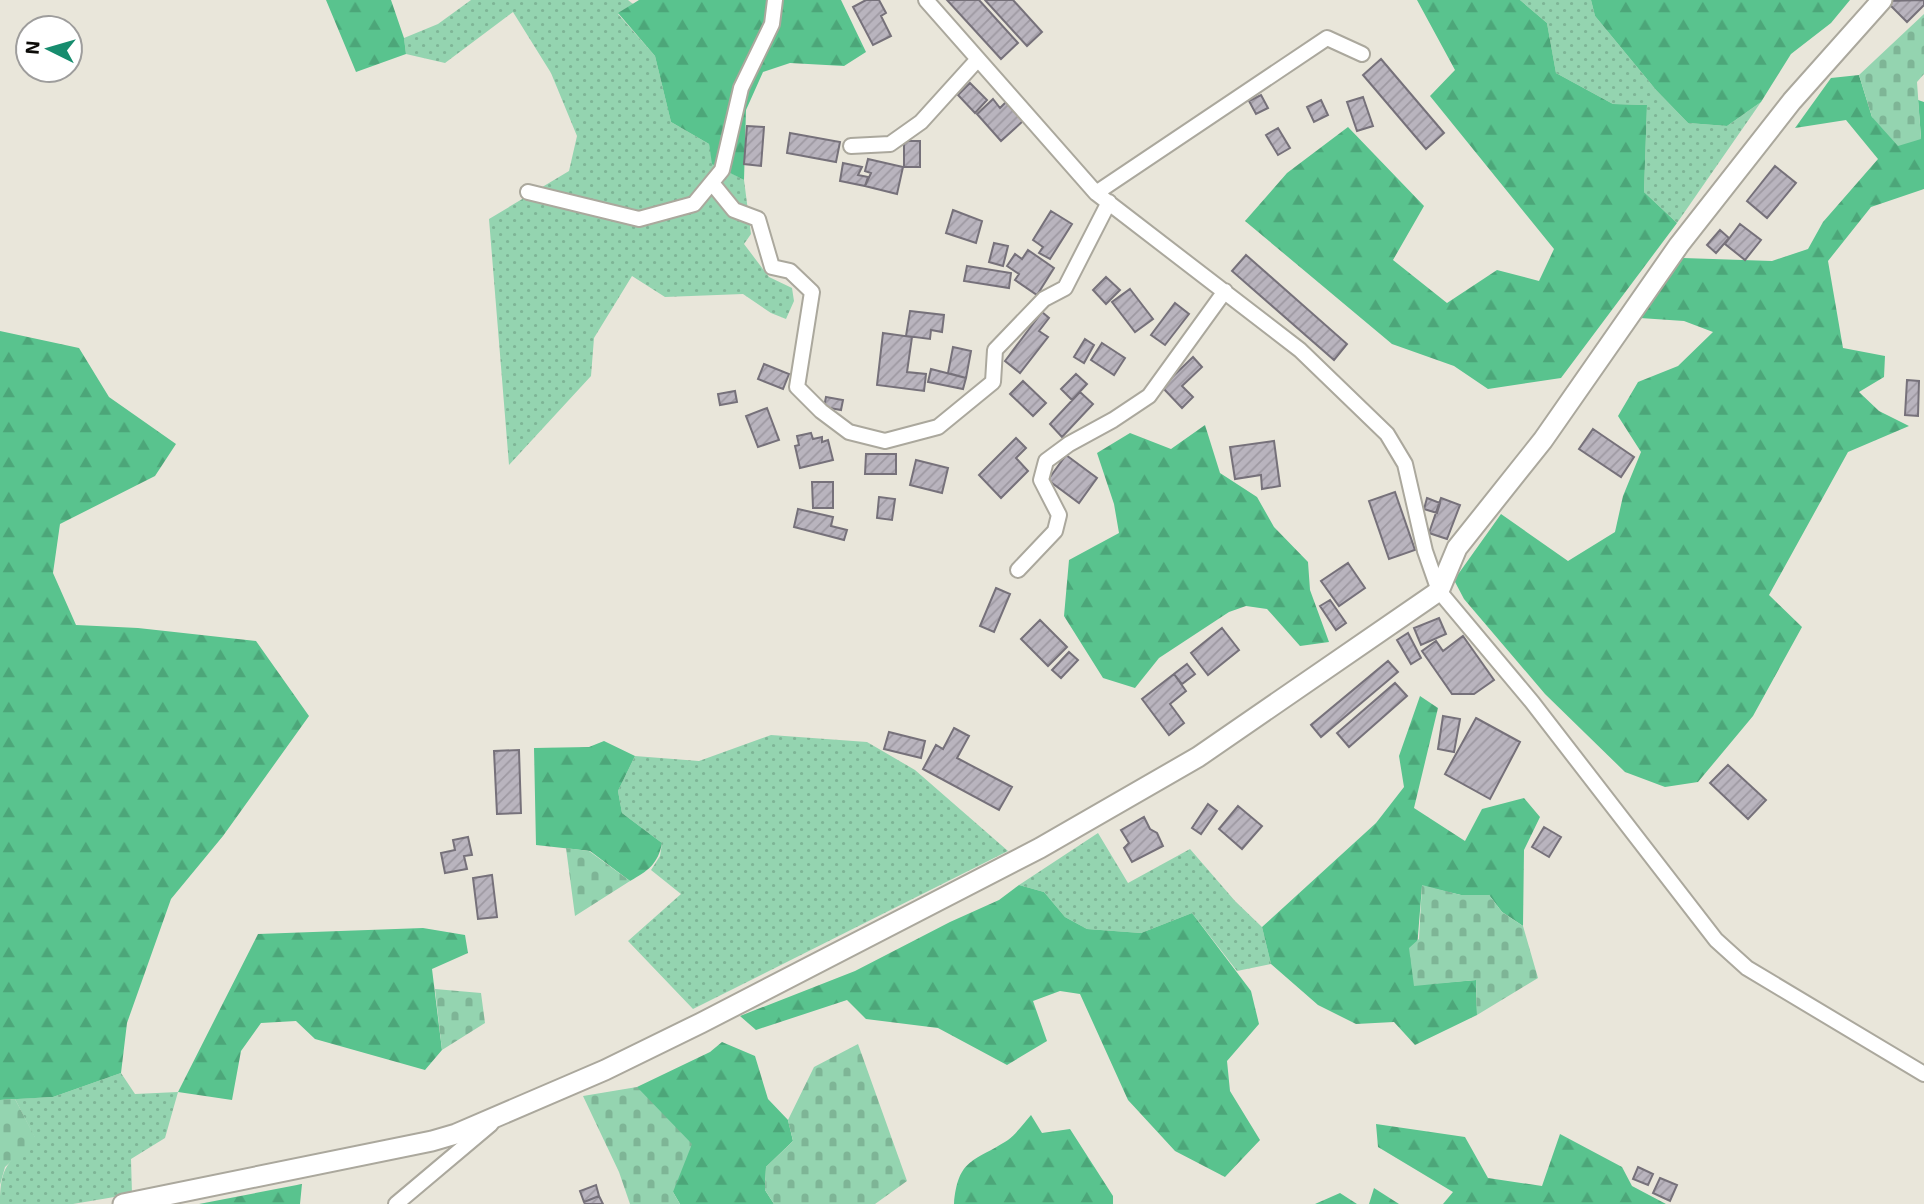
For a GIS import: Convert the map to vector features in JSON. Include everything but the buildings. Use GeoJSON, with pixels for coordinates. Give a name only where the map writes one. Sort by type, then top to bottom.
{"type":"FeatureCollection","features":[{"type":"Feature","properties":{"kind":"street"},"geometry":{"type":"LineString","coordinates":[[528,192],[639,219],[694,204],[722,170],[741,88],[772,24],[775,0]]}},
{"type":"Feature","properties":{"kind":"street"},"geometry":{"type":"LineString","coordinates":[[926,0],[1096,193],[1300,349],[1387,433],[1405,464],[1425,551],[1439,591],[1532,702],[1716,940],[1758,976],[1924,1074]]}},
{"type":"Feature","properties":{"kind":"street"},"geometry":{"type":"LineString","coordinates":[[123,1204],[456,1134],[605,1070],[701,1023],[1040,848],[1198,757],[1439,591],[1457,548],[1543,440],[1679,246],[1792,101],[1882,0]]}},
{"type":"Feature","properties":{"kind":"street"},"geometry":{"type":"LineString","coordinates":[[1096,193],[1327,38],[1362,54]]}},
{"type":"Feature","properties":{"kind":"street"},"geometry":{"type":"LineString","coordinates":[[852,146],[890,144],[921,122],[978,59]]}},
{"type":"Feature","properties":{"kind":"street"},"geometry":{"type":"LineString","coordinates":[[712,183],[734,210],[758,219],[772,267],[790,271],[812,292],[797,387],[821,411],[849,432],[885,441],[938,427],[993,382],[995,350],[1044,299],[1065,288],[1109,202]]}},
{"type":"Feature","properties":{"kind":"street"},"geometry":{"type":"LineString","coordinates":[[1018,569],[1055,531],[1059,515],[1041,480],[1046,461],[1069,444],[1149,396],[1225,291]]}},
{"type":"Feature","properties":{"kind":"street"},"geometry":{"type":"LineString","coordinates":[[396,1204],[503,1114]]}},
{"type":"Feature","properties":{"kind":"green space"},"geometry":{"type":"Polygon","coordinates":[[[326,0],[391,0],[404,38],[406,54],[356,72],[326,0]]]}},
{"type":"Feature","properties":{"kind":"green space"},"geometry":{"type":"Polygon","coordinates":[[[471,0],[628,0],[633,4],[618,14],[655,56],[671,122],[709,144],[713,164],[744,180],[751,234],[744,244],[769,277],[792,288],[794,301],[786,319],[771,313],[743,294],[665,297],[632,276],[594,338],[591,376],[509,465],[489,219],[569,171],[577,136],[551,73],[513,12],[445,63],[406,54],[404,38],[438,24],[471,0]]]}},
{"type":"Feature","properties":{"kind":"green space"},"geometry":{"type":"Polygon","coordinates":[[[639,0],[841,0],[866,52],[844,66],[790,63],[763,72],[746,110],[744,180],[712,164],[709,144],[671,122],[655,56],[618,13],[639,0]]]}},
{"type":"Feature","properties":{"kind":"green space"},"geometry":{"type":"Polygon","coordinates":[[[1417,0],[1520,0],[1547,23],[1556,73],[1613,104],[1647,105],[1644,192],[1677,223],[1561,378],[1488,389],[1454,366],[1392,344],[1245,221],[1287,173],[1348,127],[1424,206],[1393,260],[1447,303],[1497,270],[1539,281],[1554,249],[1430,96],[1455,70],[1417,0]]]}},
{"type":"Feature","properties":{"kind":"green space"},"geometry":{"type":"Polygon","coordinates":[[[1520,0],[1591,0],[1595,16],[1656,90],[1688,123],[1727,126],[1761,102],[1677,223],[1644,192],[1647,105],[1613,104],[1556,73],[1547,23],[1520,0]]]}},
{"type":"Feature","properties":{"kind":"green space"},"geometry":{"type":"Polygon","coordinates":[[[1591,0],[1850,0],[1831,23],[1791,54],[1761,102],[1727,126],[1688,123],[1656,90],[1595,16],[1591,0]]]}},
{"type":"Feature","properties":{"kind":"green space"},"geometry":{"type":"Polygon","coordinates":[[[1924,14],[1924,74],[1917,82],[1921,139],[1898,146],[1872,117],[1859,75],[1924,14]]]}},
{"type":"Feature","properties":{"kind":"green space"},"geometry":{"type":"Polygon","coordinates":[[[1859,75],[1872,117],[1921,138],[1918,100],[1924,102],[1924,189],[1871,207],[1828,261],[1843,348],[1885,356],[1884,377],[1859,392],[1879,411],[1909,426],[1848,452],[1769,595],[1802,627],[1753,716],[1698,782],[1665,787],[1625,772],[1545,694],[1464,599],[1454,580],[1501,514],[1568,561],[1615,532],[1623,496],[1641,452],[1618,416],[1638,382],[1678,366],[1713,332],[1684,321],[1640,318],[1683,258],[1772,261],[1808,249],[1823,222],[1878,159],[1846,120],[1795,128],[1831,78],[1859,75]]]}},
{"type":"Feature","properties":{"kind":"green space"},"geometry":{"type":"Polygon","coordinates":[[[0,331],[79,348],[109,397],[176,444],[155,476],[60,524],[53,573],[76,625],[138,628],[256,641],[309,716],[223,836],[171,899],[127,1023],[121,1073],[53,1097],[0,1100],[0,331]]]}},
{"type":"Feature","properties":{"kind":"green space"},"geometry":{"type":"Polygon","coordinates":[[[1205,425],[1220,473],[1257,497],[1274,527],[1308,562],[1310,590],[1329,642],[1300,646],[1267,609],[1246,606],[1229,612],[1159,658],[1135,688],[1103,678],[1064,616],[1069,560],[1119,533],[1114,504],[1097,453],[1130,433],[1171,449],[1205,425]]]}},
{"type":"Feature","properties":{"kind":"green space"},"geometry":{"type":"Polygon","coordinates":[[[1420,696],[1438,708],[1414,808],[1465,841],[1482,809],[1524,798],[1540,817],[1524,850],[1523,926],[1502,912],[1489,895],[1461,895],[1422,886],[1414,985],[1476,980],[1477,1015],[1415,1045],[1394,1022],[1356,1024],[1318,1005],[1271,964],[1262,927],[1376,823],[1404,787],[1399,756],[1420,696]]]}},
{"type":"Feature","properties":{"kind":"green space"},"geometry":{"type":"Polygon","coordinates":[[[771,735],[867,742],[915,770],[1008,851],[693,1009],[628,941],[681,894],[651,870],[660,856],[662,843],[622,813],[618,791],[635,756],[699,761],[771,735]]]}},
{"type":"Feature","properties":{"kind":"green space"},"geometry":{"type":"Polygon","coordinates":[[[604,741],[635,756],[618,791],[622,813],[662,843],[651,866],[630,881],[590,851],[536,845],[534,748],[589,747],[604,741]]]}},
{"type":"Feature","properties":{"kind":"green space"},"geometry":{"type":"Polygon","coordinates":[[[1098,833],[1128,883],[1190,849],[1235,901],[1262,927],[1271,964],[1237,971],[1192,913],[1141,933],[1087,929],[1065,917],[1044,892],[1019,885],[1098,833]]]}},
{"type":"Feature","properties":{"kind":"green space"},"geometry":{"type":"Polygon","coordinates":[[[566,848],[589,851],[630,881],[575,916],[566,848]]]}},
{"type":"Feature","properties":{"kind":"green space"},"geometry":{"type":"Polygon","coordinates":[[[1019,885],[1044,892],[1065,917],[1087,929],[1141,933],[1192,913],[1251,991],[1259,1024],[1227,1061],[1230,1091],[1260,1140],[1225,1177],[1175,1151],[1128,1100],[1080,994],[1060,991],[1033,1001],[1047,1041],[1007,1065],[938,1028],[866,1019],[847,1000],[756,1030],[740,1016],[855,971],[999,900],[1019,885]]]}},
{"type":"Feature","properties":{"kind":"green space"},"geometry":{"type":"Polygon","coordinates":[[[1422,885],[1461,895],[1489,895],[1502,912],[1523,926],[1538,978],[1477,1015],[1476,980],[1414,986],[1409,948],[1419,939],[1422,885]]]}},
{"type":"Feature","properties":{"kind":"green space"},"geometry":{"type":"Polygon","coordinates":[[[423,928],[465,935],[468,953],[432,969],[442,1050],[425,1070],[315,1039],[296,1021],[261,1023],[241,1051],[232,1100],[178,1092],[258,934],[423,928]]]}},
{"type":"Feature","properties":{"kind":"green space"},"geometry":{"type":"Polygon","coordinates":[[[435,989],[481,993],[485,1023],[442,1050],[435,989]]]}},
{"type":"Feature","properties":{"kind":"green space"},"geometry":{"type":"Polygon","coordinates":[[[722,1042],[755,1056],[768,1099],[788,1120],[793,1141],[766,1167],[765,1190],[774,1204],[680,1204],[673,1192],[637,1087],[710,1052],[722,1042]]]}},
{"type":"Feature","properties":{"kind":"green space"},"geometry":{"type":"Polygon","coordinates":[[[858,1044],[907,1181],[875,1204],[774,1204],[765,1190],[766,1167],[793,1141],[788,1120],[814,1067],[858,1044]]]}},
{"type":"Feature","properties":{"kind":"green space"},"geometry":{"type":"Polygon","coordinates":[[[121,1073],[135,1094],[178,1092],[165,1138],[131,1159],[132,1194],[73,1204],[0,1204],[0,1191],[7,1166],[35,1138],[15,1099],[53,1097],[121,1073]]]}},
{"type":"Feature","properties":{"kind":"green space"},"geometry":{"type":"Polygon","coordinates":[[[637,1087],[692,1144],[673,1192],[680,1204],[630,1204],[619,1172],[583,1096],[637,1087]]]}},
{"type":"Feature","properties":{"kind":"green space"},"geometry":{"type":"Polygon","coordinates":[[[15,1099],[36,1139],[5,1167],[0,1185],[0,1100],[15,1099]]]}},
{"type":"Feature","properties":{"kind":"green space"},"geometry":{"type":"Polygon","coordinates":[[[1031,1115],[1042,1133],[1070,1129],[1113,1196],[1113,1204],[954,1204],[959,1178],[964,1169],[1008,1140],[1031,1115]]]}},
{"type":"Feature","properties":{"kind":"green space"},"geometry":{"type":"Polygon","coordinates":[[[1376,1124],[1465,1137],[1488,1178],[1542,1186],[1560,1134],[1622,1167],[1632,1186],[1666,1204],[1443,1204],[1453,1192],[1378,1147],[1376,1124]]]}},
{"type":"Feature","properties":{"kind":"green space"},"geometry":{"type":"Polygon","coordinates":[[[302,1184],[300,1204],[199,1204],[302,1184]]]}},
{"type":"Feature","properties":{"kind":"green space"},"geometry":{"type":"Polygon","coordinates":[[[1374,1188],[1399,1204],[1369,1204],[1374,1188]]]}},
{"type":"Feature","properties":{"kind":"green space"},"geometry":{"type":"Polygon","coordinates":[[[1340,1193],[1357,1204],[1315,1204],[1340,1193]]]}}]}
